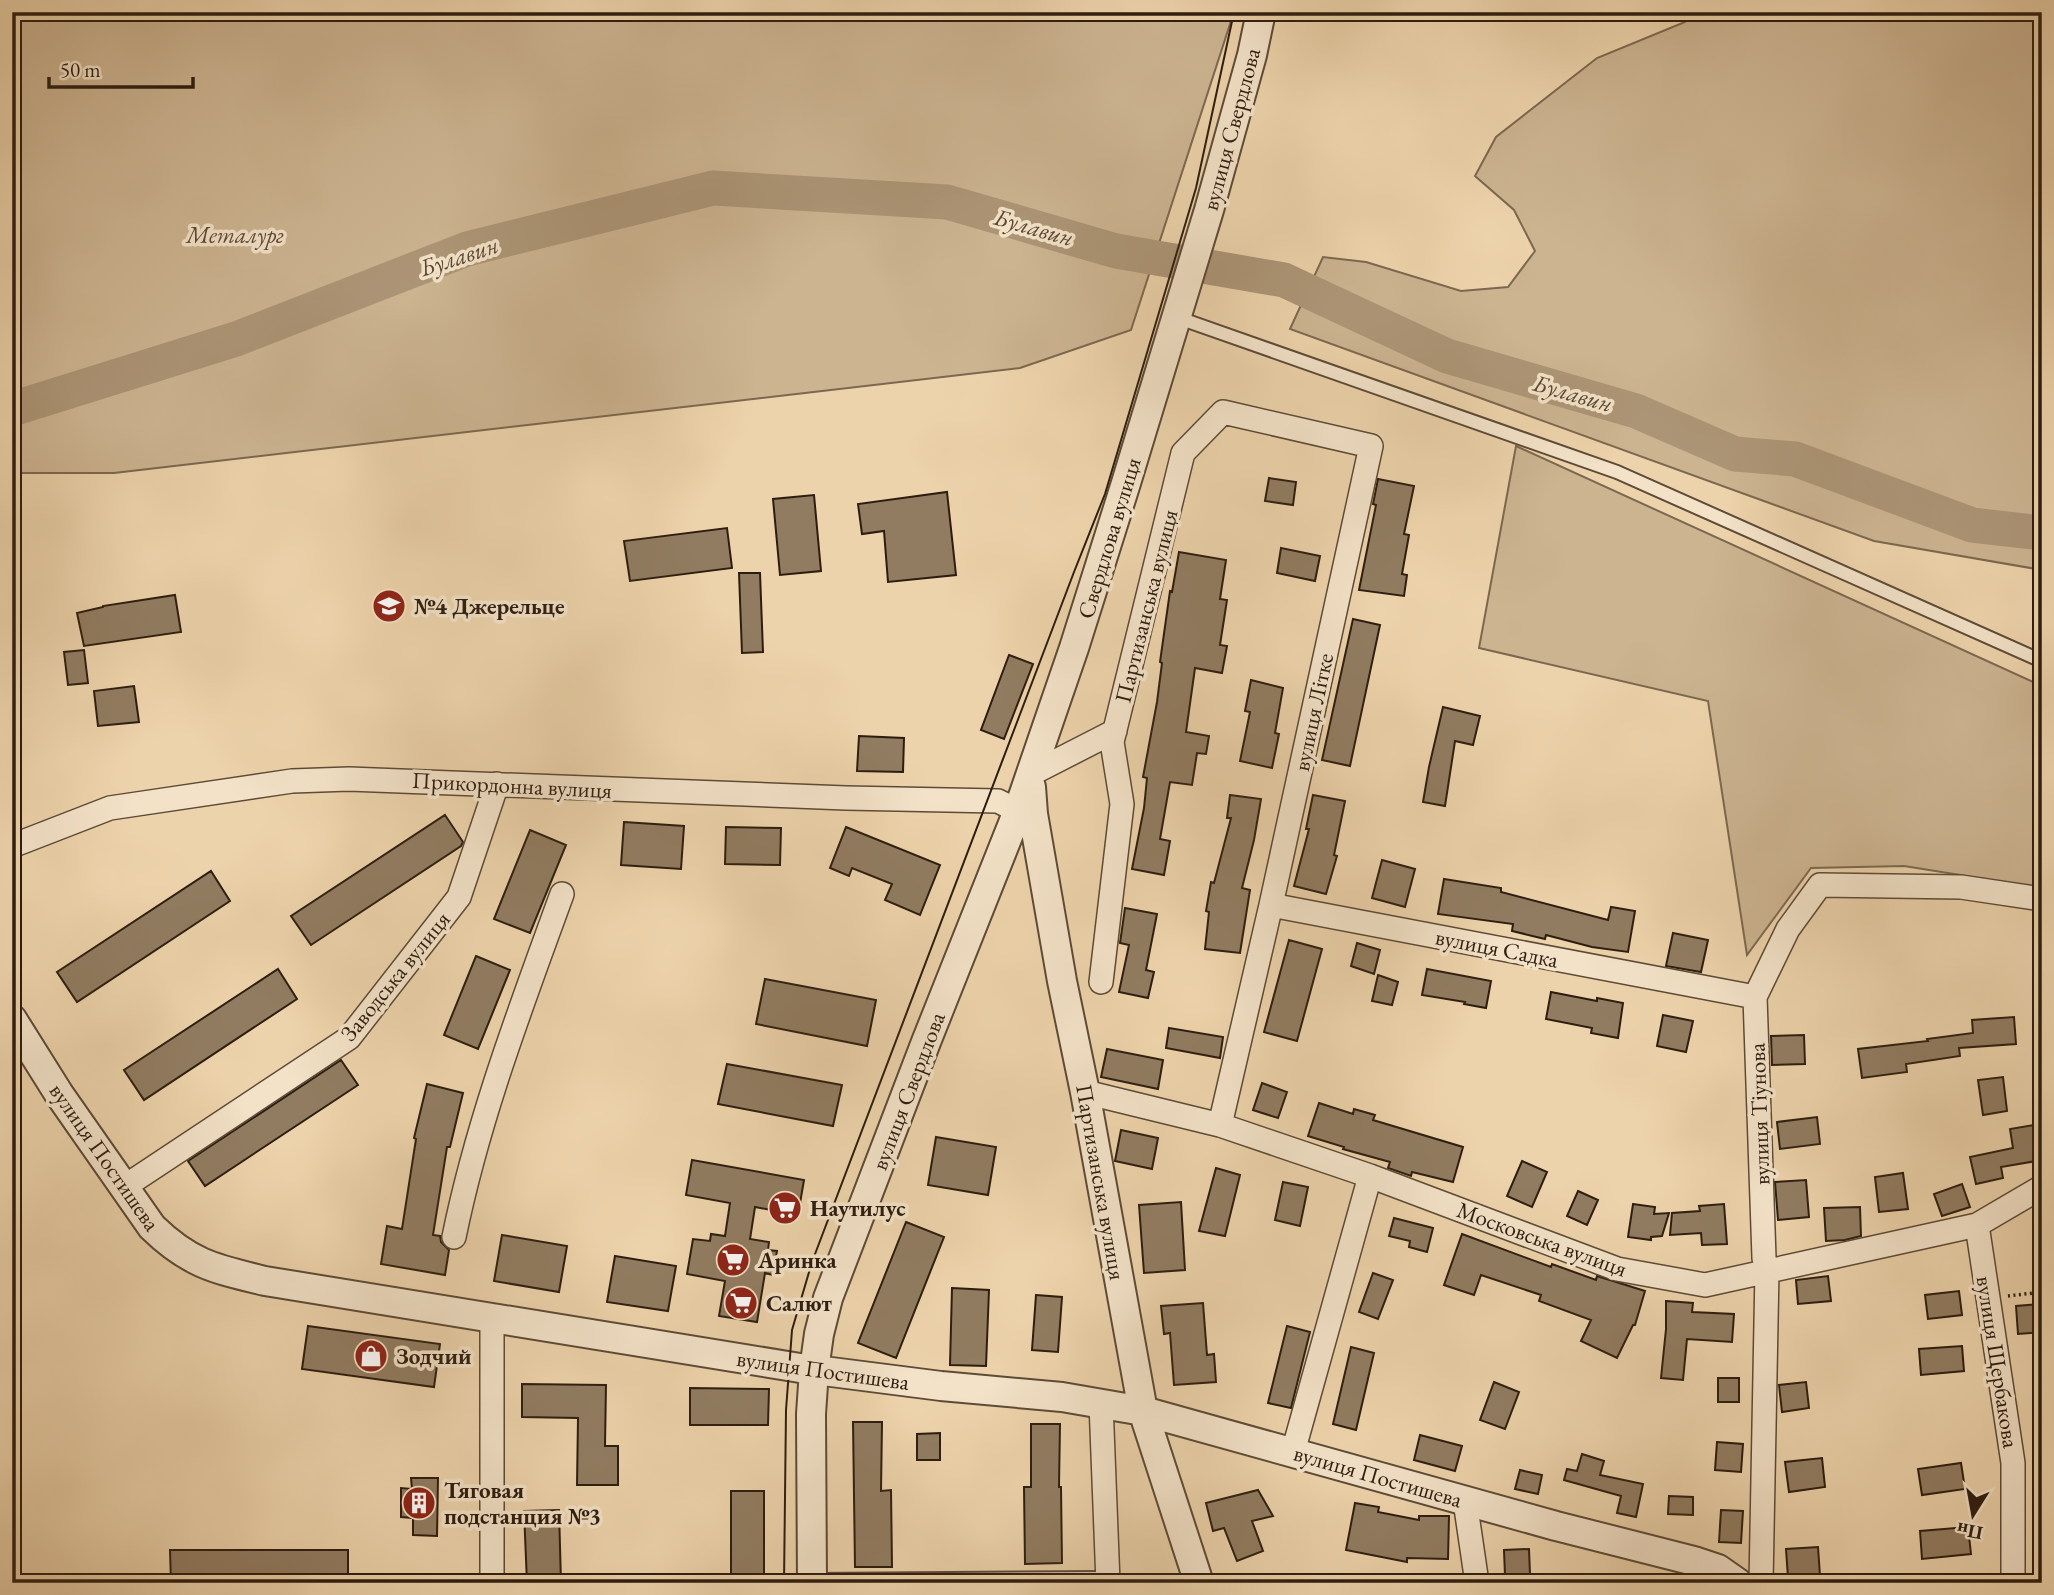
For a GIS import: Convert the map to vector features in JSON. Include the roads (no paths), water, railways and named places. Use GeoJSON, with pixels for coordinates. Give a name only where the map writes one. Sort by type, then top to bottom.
{"type":"FeatureCollection","features":[{"type":"Feature","properties":{"kind":"street","name":"вулиця Свердлова"},"geometry":{"type":"LineString","coordinates":[[1179,308],[1252,55],[1261,12]]}},
{"type":"Feature","properties":{"kind":"street","name":"Свердлова вулиця"},"geometry":{"type":"LineString","coordinates":[[1031,774],[1074,648],[1179,308]]}},
{"type":"Feature","properties":{"kind":"street","name":"Партизанська вулиця"},"geometry":{"type":"LineString","coordinates":[[1101,982],[1122,804],[1112,742],[1183,453],[1223,412]]}},
{"type":"Feature","properties":{"kind":"street","name":"вулиця Літке"},"geometry":{"type":"LineString","coordinates":[[1220,1125],[1371,446],[1223,412]]}},
{"type":"Feature","properties":{"kind":"street"},"geometry":{"type":"LineString","coordinates":[[1031,774],[1115,731]]}},
{"type":"Feature","properties":{"kind":"street","name":"вулиця Свердлова"},"geometry":{"type":"LineString","coordinates":[[812,1582],[811,1414],[819,1334],[828,1297],[1031,774]]}},
{"type":"Feature","properties":{"kind":"street","name":"Партизанська вулиця"},"geometry":{"type":"LineString","coordinates":[[1031,774],[1032,814],[1038,849],[1143,1411],[1199,1583]]}},
{"type":"Feature","properties":{"kind":"street","name":"Прикордонна вулиця"},"geometry":{"type":"LineString","coordinates":[[12,846],[110,808],[292,781],[349,779],[408,779],[846,798],[998,801],[1018,811]]}},
{"type":"Feature","properties":{"kind":"street","name":"Заводська вулиця"},"geometry":{"type":"LineString","coordinates":[[124,1187],[349,1038],[459,897],[497,784]]}},
{"type":"Feature","properties":{"kind":"street","name":"вулиця Тіунова"},"geometry":{"type":"LineString","coordinates":[[1761,1583],[1767,1270],[1764,1258],[1755,997],[1788,929],[1820,885],[1961,887],[2042,899]]}},
{"type":"Feature","properties":{"kind":"street"},"geometry":{"type":"LineString","coordinates":[[454,1237],[483,1121],[509,1038],[562,894]]}},
{"type":"Feature","properties":{"kind":"street","name":"вулиця Садка"},"geometry":{"type":"LineString","coordinates":[[1271,905],[1755,997]]}},
{"type":"Feature","properties":{"kind":"street","name":"вулиця Постишева"},"geometry":{"type":"LineString","coordinates":[[12,1019],[59,1094],[152,1227],[184,1255],[203,1264],[265,1281],[814,1370],[941,1386],[1062,1397],[1143,1411],[1556,1526],[1694,1561],[1718,1569],[1738,1583]]}},
{"type":"Feature","properties":{"kind":"street","name":"Московська вулиця"},"geometry":{"type":"LineString","coordinates":[[1085,1092],[1220,1125],[1370,1176],[1617,1269],[1705,1285],[1977,1225],[2042,1187]]}},
{"type":"Feature","properties":{"kind":"street"},"geometry":{"type":"LineString","coordinates":[[1293,1452],[1370,1176]]}},
{"type":"Feature","properties":{"kind":"street","name":"вулиця Щербакова"},"geometry":{"type":"LineString","coordinates":[[1977,1225],[2013,1463],[2013,1583]]}},
{"type":"Feature","properties":{"kind":"street"},"geometry":{"type":"LineString","coordinates":[[492,1318],[492,1583]]}},
{"type":"Feature","properties":{"kind":"street"},"geometry":{"type":"LineString","coordinates":[[1101,1403],[1108,1580]]}},
{"type":"Feature","properties":{"kind":"street"},"geometry":{"type":"LineString","coordinates":[[1465,1501],[1477,1583]]}},
{"type":"Feature","properties":{"kind":"lane"},"geometry":{"type":"LineString","coordinates":[[1179,308],[1617,472],[2042,661]]}},
{"type":"Feature","properties":{"kind":"lane"},"geometry":{"type":"LineString","coordinates":[[812,1582],[1108,1580]]}},
{"type":"Feature","properties":{"kind":"waterway","name":"Булавин"},"geometry":{"type":"LineString","coordinates":[[12,409],[236,339],[467,249],[713,188],[947,202],[1116,251],[1284,280],[1447,356],[1636,411],[1735,454],[1795,459],[1972,525],[2042,533]]}},
{"type":"Feature","properties":{"kind":"tram line"},"geometry":{"type":"LineString","coordinates":[[784,1583],[786,1410],[792,1330],[812,1262],[1105,494],[1196,188],[1234,12]]}},
{"type":"Feature","properties":{"kind":"place","name":"№4 Джерельце"},"geometry":{"type":"Point","coordinates":[389,606]}},
{"type":"Feature","properties":{"kind":"place","name":"Наутилус"},"geometry":{"type":"Point","coordinates":[785,1208]}},
{"type":"Feature","properties":{"kind":"place","name":"Аринка"},"geometry":{"type":"Point","coordinates":[733,1260]}},
{"type":"Feature","properties":{"kind":"place","name":"Салют"},"geometry":{"type":"Point","coordinates":[741,1303]}},
{"type":"Feature","properties":{"kind":"place","name":"Зодчий"},"geometry":{"type":"Point","coordinates":[371,1356]}},
{"type":"Feature","properties":{"kind":"place","name":"Тяговая подстанция №3"},"geometry":{"type":"Point","coordinates":[419,1503]}},
{"type":"Feature","properties":{"kind":"park label","name":"Металург"},"geometry":{"type":"Point","coordinates":[235,235]}}]}
